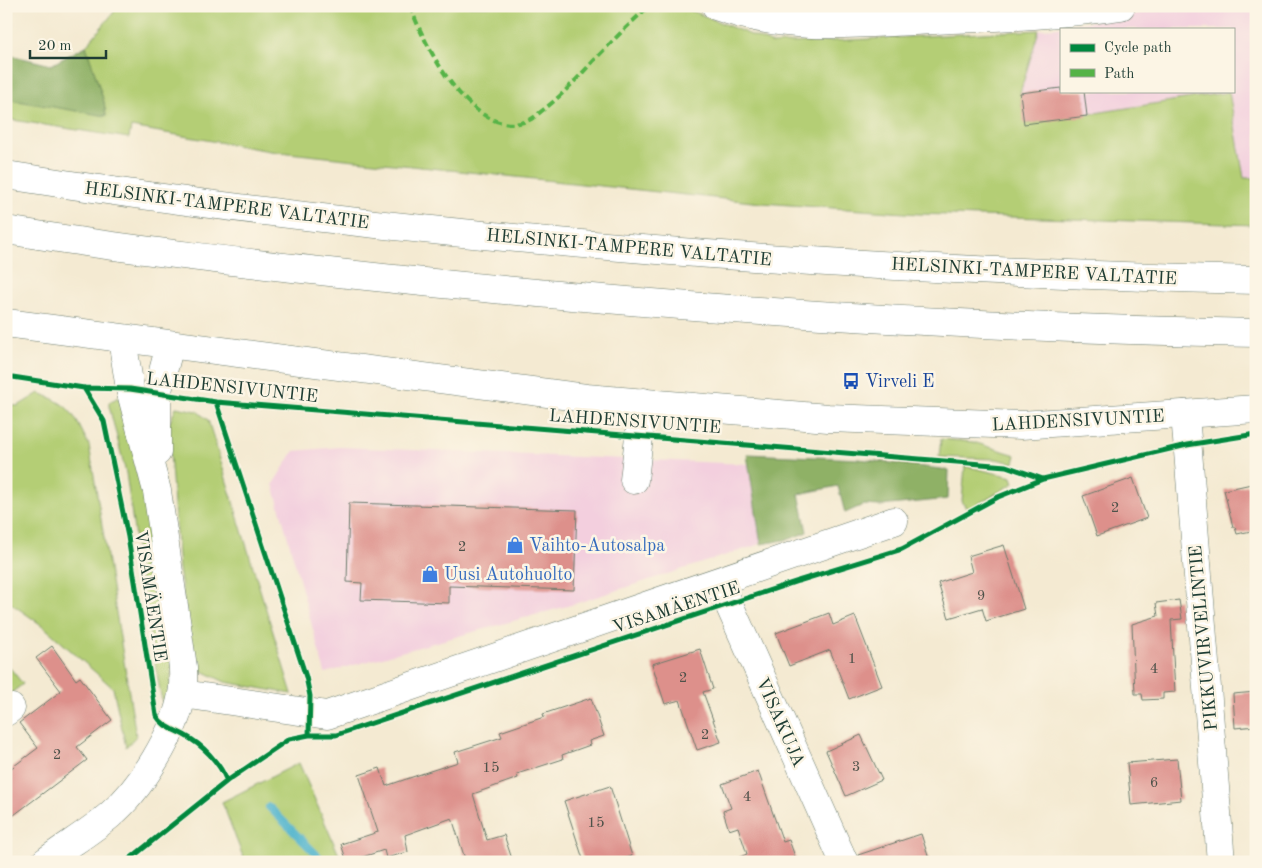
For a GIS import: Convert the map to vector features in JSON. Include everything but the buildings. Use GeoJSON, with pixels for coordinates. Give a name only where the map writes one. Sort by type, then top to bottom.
{"type":"FeatureCollection","features":[{"type":"Feature","properties":{"kind":"main road"},"geometry":{"type":"LineString","coordinates":[[716,6],[745,17],[782,23],[848,24],[1062,13],[1121,6]]}},
{"type":"Feature","properties":{"kind":"main road","name":"HELSINKI-TAMPERE VALTATIE"},"geometry":{"type":"LineString","coordinates":[[6,175],[292,216],[528,240],[782,259],[1137,277],[1256,280]]}},
{"type":"Feature","properties":{"kind":"main road"},"geometry":{"type":"LineString","coordinates":[[6,230],[284,267],[525,292],[776,312],[1140,331],[1256,333]]}},
{"type":"Feature","properties":{"kind":"main road","name":"LAHDENSIVUNTIE"},"geometry":{"type":"LineString","coordinates":[[6,324],[586,398],[828,418],[1021,426],[1256,409]]}},
{"type":"Feature","properties":{"kind":"main road","name":"VISAMÄENTIE"},"geometry":{"type":"LineString","coordinates":[[58,857],[111,814],[136,788],[150,768],[170,728],[182,694],[183,667],[157,491],[130,390],[122,338]]}},
{"type":"Feature","properties":{"kind":"main road","name":"VISAMÄENTIE"},"geometry":{"type":"LineString","coordinates":[[157,491],[157,394],[170,345]]}},
{"type":"Feature","properties":{"kind":"main road"},"geometry":{"type":"LineString","coordinates":[[634,480],[643,402]]}},
{"type":"Feature","properties":{"kind":"main road","name":"PIKKUVIRVELINTIE"},"geometry":{"type":"LineString","coordinates":[[1185,414],[1222,862]]}},
{"type":"Feature","properties":{"kind":"main road","name":"VISAMÄENTIE"},"geometry":{"type":"LineString","coordinates":[[182,694],[327,715],[894,521]]}},
{"type":"Feature","properties":{"kind":"main road","name":"VISAKUJA"},"geometry":{"type":"LineString","coordinates":[[719,582],[844,862]]}},
{"type":"Feature","properties":{"kind":"shaded area"},"geometry":{"type":"Polygon","coordinates":[[[1183,6],[1256,6],[1256,178],[1244,178],[1087,116],[1024,124],[1020,93],[1039,30],[1183,6]]]}},
{"type":"Feature","properties":{"kind":"shaded area"},"geometry":{"type":"Polygon","coordinates":[[[340,447],[748,464],[761,544],[571,605],[325,673],[273,484],[294,451],[340,447]]]}},
{"type":"Feature","properties":{"kind":"green space"},"geometry":{"type":"Polygon","coordinates":[[[114,6],[680,6],[773,44],[1039,30],[1020,93],[1025,124],[1229,92],[1244,178],[1256,178],[1256,225],[919,214],[762,203],[270,151],[131,127],[129,138],[6,119],[6,99],[106,115],[104,102],[86,46],[114,12],[114,6]]]}},
{"type":"Feature","properties":{"kind":"green space"},"geometry":{"type":"Polygon","coordinates":[[[86,46],[104,102],[106,116],[6,99],[6,54],[51,65],[86,46]]]}},
{"type":"Feature","properties":{"kind":"green space"},"geometry":{"type":"Polygon","coordinates":[[[39,393],[59,402],[71,412],[89,445],[136,736],[126,747],[113,688],[43,626],[6,600],[6,405],[18,406],[39,393]]]}},
{"type":"Feature","properties":{"kind":"green space"},"geometry":{"type":"Polygon","coordinates":[[[119,397],[135,430],[172,667],[168,708],[163,707],[143,595],[126,473],[109,406],[109,402],[119,397]]]}},
{"type":"Feature","properties":{"kind":"green space"},"geometry":{"type":"Polygon","coordinates":[[[176,407],[197,411],[208,420],[292,694],[225,682],[194,667],[179,569],[168,427],[176,407]]]}},
{"type":"Feature","properties":{"kind":"green space"},"geometry":{"type":"Polygon","coordinates":[[[941,439],[973,442],[1016,455],[1014,463],[996,459],[939,457],[941,439]]]}},
{"type":"Feature","properties":{"kind":"green space"},"geometry":{"type":"Polygon","coordinates":[[[747,454],[859,459],[949,470],[948,499],[880,506],[863,505],[845,513],[838,486],[799,494],[807,532],[790,539],[761,544],[747,454]]]}},
{"type":"Feature","properties":{"kind":"green space"},"geometry":{"type":"Polygon","coordinates":[[[965,466],[1012,477],[1014,483],[971,508],[966,508],[962,501],[965,466]]]}},
{"type":"Feature","properties":{"kind":"green space"},"geometry":{"type":"Polygon","coordinates":[[[10,668],[23,684],[6,697],[6,671],[10,668]]]}},
{"type":"Feature","properties":{"kind":"green space"},"geometry":{"type":"Polygon","coordinates":[[[299,763],[342,862],[245,862],[222,802],[299,763]]]}},
{"type":"Feature","properties":{"kind":"waterway"},"geometry":{"type":"LineString","coordinates":[[269,807],[324,862]]}},
{"type":"Feature","properties":{"kind":"marked path"},"geometry":{"type":"LineString","coordinates":[[410,6],[427,44],[454,86],[470,104],[488,117],[507,123],[527,121],[552,103],[649,6]]}},
{"type":"Feature","properties":{"kind":"cycle path"},"geometry":{"type":"LineString","coordinates":[[6,376],[84,388],[130,389],[216,402],[1006,466],[1043,479]]}},
{"type":"Feature","properties":{"kind":"cycle path"},"geometry":{"type":"LineString","coordinates":[[84,388],[104,421],[128,537],[156,715],[165,725],[191,739],[204,749],[220,767],[227,781]]}},
{"type":"Feature","properties":{"kind":"cycle path"},"geometry":{"type":"LineString","coordinates":[[216,402],[306,677],[310,696],[309,735]]}},
{"type":"Feature","properties":{"kind":"cycle path"},"geometry":{"type":"LineString","coordinates":[[126,862],[227,781],[289,739],[309,735],[336,735],[798,581],[902,549],[998,497],[1043,479],[1187,445],[1256,434]]}},
{"type":"Feature","properties":{"kind":"place","name":"Virveli E"},"geometry":{"type":"Point","coordinates":[851,381]}},
{"type":"Feature","properties":{"kind":"place","name":"Vaihto-Autosalpa"},"geometry":{"type":"Point","coordinates":[515,545]}},
{"type":"Feature","properties":{"kind":"place","name":"Uusi Autohuolto"},"geometry":{"type":"Point","coordinates":[430,574]}}]}
